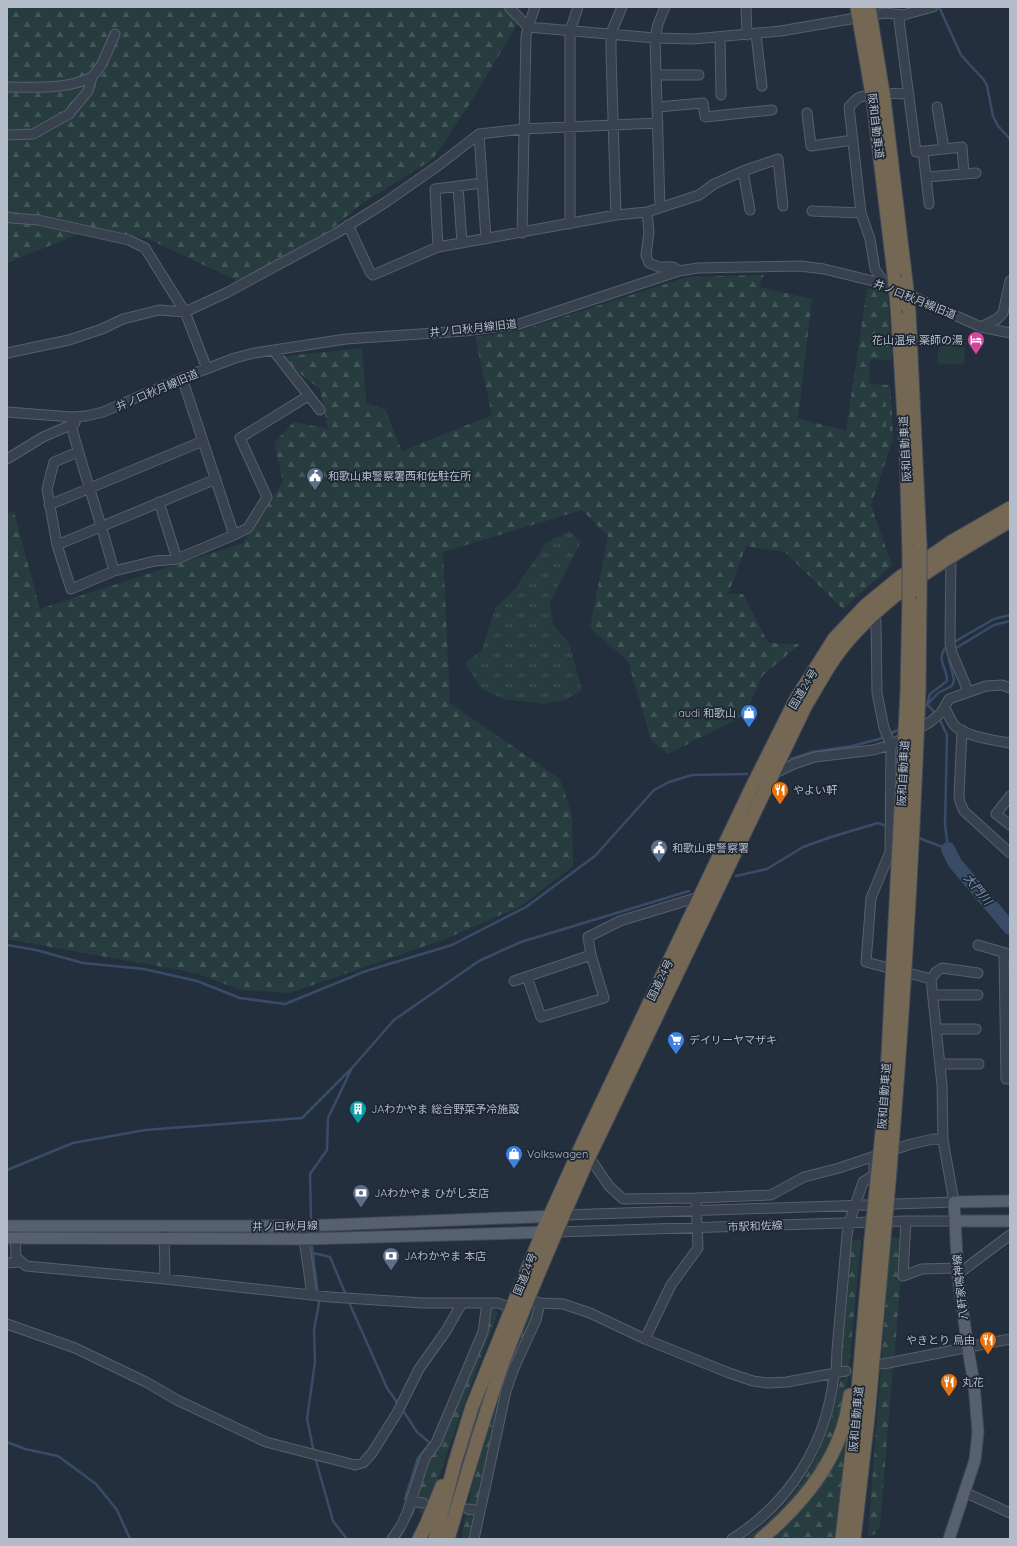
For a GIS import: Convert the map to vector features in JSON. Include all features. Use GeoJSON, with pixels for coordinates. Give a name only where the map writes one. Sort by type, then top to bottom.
{"type":"FeatureCollection","features":[{"type":"Feature","properties":{"kind":"highway","name":"阪和自動車道"},"geometry":{"type":"LineString","coordinates":[[854,1539],[855,1433],[862,1352],[878,1239],[899,1068],[914,817],[913,691],[909,599],[914,548],[909,313],[906,282],[878,100],[857,7]]}},
{"type":"Feature","properties":{"kind":"highway","name":"阪和自動車道"},"geometry":{"type":"LineString","coordinates":[[868,7],[897,305],[906,449],[914,548],[920,591],[913,691]]}},
{"type":"Feature","properties":{"kind":"highway","name":"国道24号"},"geometry":{"type":"LineString","coordinates":[[435,1539],[455,1462],[472,1407],[542,1233],[584,1140],[755,780],[796,699],[834,639],[870,609],[899,578],[951,542],[1010,508]]}},
{"type":"Feature","properties":{"kind":"highway","name":"国道24号"},"geometry":{"type":"LineString","coordinates":[[449,1537],[472,1457],[505,1359],[534,1301],[556,1232],[588,1159],[806,705],[841,649],[870,609],[951,556],[1010,521]]}},
{"type":"Feature","properties":{"kind":"highway","name":"阪和自動車道"},"geometry":{"type":"LineString","coordinates":[[842,1539],[854,1525],[868,1416],[878,1239]]}},
{"type":"Feature","properties":{"kind":"highway"},"geometry":{"type":"LineString","coordinates":[[761,1539],[801,1502],[829,1461],[844,1427],[852,1378],[862,1352]]}},
{"type":"Feature","properties":{"kind":"highway"},"geometry":{"type":"LineString","coordinates":[[419,1539],[440,1490],[455,1462]]}},
{"type":"Feature","properties":{"kind":"highway"},"geometry":{"type":"LineString","coordinates":[[854,1525],[862,1539]]}},
{"type":"Feature","properties":{"kind":"main road"},"geometry":{"type":"LineString","coordinates":[[954,1202],[1010,1201]]}},
{"type":"Feature","properties":{"kind":"main road","name":"八軒家鳴神線"},"geometry":{"type":"LineString","coordinates":[[949,1539],[975,1460],[978,1432],[974,1384],[958,1272],[954,1202]]}},
{"type":"Feature","properties":{"kind":"main road","name":"井ノ口秋月線"},"geometry":{"type":"LineString","coordinates":[[11,1227],[304,1226],[550,1217],[564,1215]]}},
{"type":"Feature","properties":{"kind":"main road"},"geometry":{"type":"LineString","coordinates":[[954,1221],[1010,1221]]}},
{"type":"Feature","properties":{"kind":"main road","name":"井ノ口秋月線"},"geometry":{"type":"LineString","coordinates":[[11,1238],[304,1239],[556,1232]]}},
{"type":"Feature","properties":{"kind":"street"},"geometry":{"type":"LineString","coordinates":[[509,7],[528,27],[612,33],[655,38],[694,39],[781,31],[885,12],[903,15],[933,7]]}},
{"type":"Feature","properties":{"kind":"street"},"geometry":{"type":"LineString","coordinates":[[522,233],[526,36],[535,7]]}},
{"type":"Feature","properties":{"kind":"street"},"geometry":{"type":"LineString","coordinates":[[570,224],[570,31],[578,7]]}},
{"type":"Feature","properties":{"kind":"street"},"geometry":{"type":"LineString","coordinates":[[616,215],[611,53],[612,33],[622,7]]}},
{"type":"Feature","properties":{"kind":"street"},"geometry":{"type":"LineString","coordinates":[[660,208],[655,38],[658,24],[665,7]]}},
{"type":"Feature","properties":{"kind":"street"},"geometry":{"type":"LineString","coordinates":[[746,7],[762,86]]}},
{"type":"Feature","properties":{"kind":"street"},"geometry":{"type":"LineString","coordinates":[[903,15],[899,20],[916,152],[962,146],[964,174]]}},
{"type":"Feature","properties":{"kind":"street"},"geometry":{"type":"LineString","coordinates":[[7,135],[33,134],[69,114],[88,91],[92,77],[102,64],[115,34]]}},
{"type":"Feature","properties":{"kind":"street"},"geometry":{"type":"LineString","coordinates":[[720,37],[722,95]]}},
{"type":"Feature","properties":{"kind":"street"},"geometry":{"type":"LineString","coordinates":[[656,75],[699,75]]}},
{"type":"Feature","properties":{"kind":"street"},"geometry":{"type":"LineString","coordinates":[[7,87],[52,88],[81,83],[92,77]]}},
{"type":"Feature","properties":{"kind":"street"},"geometry":{"type":"LineString","coordinates":[[885,284],[874,269],[870,239],[862,213],[849,106],[858,98],[891,93],[909,94]]}},
{"type":"Feature","properties":{"kind":"street"},"geometry":{"type":"LineString","coordinates":[[657,107],[704,103],[705,117],[772,110]]}},
{"type":"Feature","properties":{"kind":"street"},"geometry":{"type":"LineString","coordinates":[[937,107],[944,149]]}},
{"type":"Feature","properties":{"kind":"street"},"geometry":{"type":"LineString","coordinates":[[806,113],[811,146],[853,140]]}},
{"type":"Feature","properties":{"kind":"street"},"geometry":{"type":"LineString","coordinates":[[7,353],[69,340],[102,329],[124,318],[159,310],[185,312],[226,293],[348,226],[386,202],[439,165],[479,134],[523,129],[658,123]]}},
{"type":"Feature","properties":{"kind":"street"},"geometry":{"type":"LineString","coordinates":[[479,134],[486,239]]}},
{"type":"Feature","properties":{"kind":"street"},"geometry":{"type":"LineString","coordinates":[[923,152],[929,204]]}},
{"type":"Feature","properties":{"kind":"street"},"geometry":{"type":"LineString","coordinates":[[348,226],[372,275],[438,247],[616,215],[647,212],[699,195],[714,184],[743,171],[778,159],[783,206]]}},
{"type":"Feature","properties":{"kind":"street"},"geometry":{"type":"LineString","coordinates":[[743,171],[750,210]]}},
{"type":"Feature","properties":{"kind":"street"},"geometry":{"type":"LineString","coordinates":[[926,177],[976,173]]}},
{"type":"Feature","properties":{"kind":"street"},"geometry":{"type":"LineString","coordinates":[[438,247],[434,189],[482,182]]}},
{"type":"Feature","properties":{"kind":"street"},"geometry":{"type":"LineString","coordinates":[[458,186],[462,243]]}},
{"type":"Feature","properties":{"kind":"street"},"geometry":{"type":"LineString","coordinates":[[812,211],[862,213]]}},
{"type":"Feature","properties":{"kind":"street"},"geometry":{"type":"LineString","coordinates":[[647,212],[649,232],[646,255],[648,263],[659,267],[673,267],[679,271]]}},
{"type":"Feature","properties":{"kind":"street"},"geometry":{"type":"LineString","coordinates":[[7,217],[38,220],[129,240],[145,248],[185,312],[207,369]]}},
{"type":"Feature","properties":{"kind":"street","name":"井ノ口秋月線旧道"},"geometry":{"type":"LineString","coordinates":[[7,412],[72,417],[86,416],[103,412],[182,378],[235,358],[254,353],[346,339],[464,330],[519,324],[679,271],[712,267],[800,266],[824,269],[885,284],[981,327],[1010,333]]}},
{"type":"Feature","properties":{"kind":"street"},"geometry":{"type":"LineString","coordinates":[[981,327],[997,319],[1003,313],[1010,281]]}},
{"type":"Feature","properties":{"kind":"street"},"geometry":{"type":"LineString","coordinates":[[273,350],[320,410]]}},
{"type":"Feature","properties":{"kind":"street"},"geometry":{"type":"LineString","coordinates":[[182,378],[234,535]]}},
{"type":"Feature","properties":{"kind":"street"},"geometry":{"type":"LineString","coordinates":[[78,452],[54,462],[47,490],[57,544],[71,589],[114,571],[155,561],[177,559],[248,528],[267,497],[240,438],[308,396]]}},
{"type":"Feature","properties":{"kind":"street"},"geometry":{"type":"LineString","coordinates":[[7,459],[43,437],[84,420],[86,416]]}},
{"type":"Feature","properties":{"kind":"street"},"geometry":{"type":"LineString","coordinates":[[71,425],[78,452],[102,525],[114,571]]}},
{"type":"Feature","properties":{"kind":"street"},"geometry":{"type":"LineString","coordinates":[[49,505],[203,441]]}},
{"type":"Feature","properties":{"kind":"street"},"geometry":{"type":"LineString","coordinates":[[57,544],[216,479]]}},
{"type":"Feature","properties":{"kind":"street"},"geometry":{"type":"LineString","coordinates":[[159,502],[177,559]]}},
{"type":"Feature","properties":{"kind":"street"},"geometry":{"type":"LineString","coordinates":[[951,542],[950,643],[952,653],[968,691]]}},
{"type":"Feature","properties":{"kind":"street"},"geometry":{"type":"LineString","coordinates":[[870,609],[876,621],[877,692],[884,728],[890,743],[890,852],[871,898],[866,962],[931,980]]}},
{"type":"Feature","properties":{"kind":"street"},"geometry":{"type":"LineString","coordinates":[[755,780],[772,775],[794,764],[814,757],[873,750],[890,743],[930,722],[944,710],[949,699],[968,691],[986,686],[1002,685],[1010,688]]}},
{"type":"Feature","properties":{"kind":"street"},"geometry":{"type":"LineString","coordinates":[[944,710],[956,726],[962,730],[988,739],[1010,743]]}},
{"type":"Feature","properties":{"kind":"street"},"geometry":{"type":"LineString","coordinates":[[962,730],[959,796],[961,807],[1010,853]]}},
{"type":"Feature","properties":{"kind":"street"},"geometry":{"type":"LineString","coordinates":[[1010,796],[996,814],[1010,825]]}},
{"type":"Feature","properties":{"kind":"street"},"geometry":{"type":"LineString","coordinates":[[527,977],[541,1017],[604,998],[591,955],[588,939],[590,936],[620,921],[700,896],[715,893]]}},
{"type":"Feature","properties":{"kind":"street"},"geometry":{"type":"LineString","coordinates":[[978,945],[1007,953],[1008,1039],[1006,1079],[1010,1079]]}},
{"type":"Feature","properties":{"kind":"street"},"geometry":{"type":"LineString","coordinates":[[514,981],[591,955]]}},
{"type":"Feature","properties":{"kind":"street"},"geometry":{"type":"LineString","coordinates":[[954,1202],[943,1140],[940,1064],[931,980],[936,972],[942,968],[978,973]]}},
{"type":"Feature","properties":{"kind":"street"},"geometry":{"type":"LineString","coordinates":[[933,995],[978,996]]}},
{"type":"Feature","properties":{"kind":"street"},"geometry":{"type":"LineString","coordinates":[[937,1029],[976,1030]]}},
{"type":"Feature","properties":{"kind":"street"},"geometry":{"type":"LineString","coordinates":[[940,1064],[979,1064]]}},
{"type":"Feature","properties":{"kind":"street"},"geometry":{"type":"LineString","coordinates":[[588,1159],[594,1164],[608,1184],[623,1199],[771,1195],[804,1177],[839,1168],[920,1142],[933,1139],[943,1140]]}},
{"type":"Feature","properties":{"kind":"street"},"geometry":{"type":"LineString","coordinates":[[732,1539],[752,1525],[792,1486],[808,1460],[825,1420],[835,1374],[849,1223],[863,1182],[874,1175],[875,1157]]}},
{"type":"Feature","properties":{"kind":"street"},"geometry":{"type":"LineString","coordinates":[[645,1339],[671,1285],[698,1248],[696,1198]]}},
{"type":"Feature","properties":{"kind":"street","name":"市駅和佐線"},"geometry":{"type":"LineString","coordinates":[[564,1215],[697,1212],[954,1202]]}},
{"type":"Feature","properties":{"kind":"street"},"geometry":{"type":"LineString","coordinates":[[906,1221],[903,1276],[922,1269],[958,1272],[1010,1235]]}},
{"type":"Feature","properties":{"kind":"street","name":"市駅和佐線"},"geometry":{"type":"LineString","coordinates":[[556,1232],[906,1221],[954,1221]]}},
{"type":"Feature","properties":{"kind":"street"},"geometry":{"type":"LineString","coordinates":[[304,1226],[304,1239],[312,1295]]}},
{"type":"Feature","properties":{"kind":"street"},"geometry":{"type":"LineString","coordinates":[[11,1227],[11,1238],[16,1257],[26,1266],[57,1270],[165,1278],[312,1295],[423,1303],[498,1303],[512,1308]]}},
{"type":"Feature","properties":{"kind":"street"},"geometry":{"type":"LineString","coordinates":[[164,1227],[165,1278]]}},
{"type":"Feature","properties":{"kind":"street"},"geometry":{"type":"LineString","coordinates":[[7,1263],[20,1262]]}},
{"type":"Feature","properties":{"kind":"street"},"geometry":{"type":"LineString","coordinates":[[474,1539],[506,1391],[514,1368],[536,1320],[534,1301],[563,1304],[590,1313],[645,1339],[729,1373],[762,1382],[787,1382],[846,1372]]}},
{"type":"Feature","properties":{"kind":"street"},"geometry":{"type":"LineString","coordinates":[[7,1324],[75,1348],[146,1382],[177,1400],[266,1442],[355,1465],[363,1463],[372,1453],[397,1413],[419,1368],[446,1331],[462,1303]]}},
{"type":"Feature","properties":{"kind":"street"},"geometry":{"type":"LineString","coordinates":[[392,1539],[401,1526],[425,1458],[436,1442],[483,1332],[487,1303]]}},
{"type":"Feature","properties":{"kind":"street"},"geometry":{"type":"LineString","coordinates":[[883,1364],[968,1349],[1010,1339]]}},
{"type":"Feature","properties":{"kind":"street"},"geometry":{"type":"LineString","coordinates":[[964,1492],[1010,1513]]}},
{"type":"Feature","properties":{"kind":"street"},"geometry":{"type":"LineString","coordinates":[[411,1501],[423,1503]]}},
{"type":"Feature","properties":{"kind":"street"},"geometry":{"type":"LineString","coordinates":[[468,1509],[479,1511]]}},
{"type":"Feature","properties":{"kind":"green space"},"geometry":{"type":"Polygon","coordinates":[[[7,7],[505,7],[519,21],[474,97],[433,159],[360,205],[290,265],[240,282],[148,239],[96,227],[7,263],[7,7]]]}},
{"type":"Feature","properties":{"kind":"green space"},"geometry":{"type":"Polygon","coordinates":[[[764,275],[759,287],[812,299],[798,418],[846,431],[867,289],[878,290],[888,296],[892,358],[891,360],[870,360],[869,383],[890,385],[891,396],[885,403],[887,436],[893,439],[871,505],[892,565],[843,609],[785,552],[746,546],[728,594],[743,594],[768,643],[800,644],[763,675],[745,715],[668,754],[651,740],[628,661],[590,628],[608,536],[582,510],[443,552],[450,703],[560,779],[572,815],[573,866],[521,906],[448,938],[290,993],[240,990],[196,973],[7,939],[7,513],[14,512],[40,609],[243,543],[283,481],[274,443],[294,422],[328,429],[320,389],[279,357],[362,348],[366,403],[385,409],[402,451],[492,415],[475,337],[519,331],[687,277],[764,275]]]}},
{"type":"Feature","properties":{"kind":"green space"},"geometry":{"type":"Polygon","coordinates":[[[953,344],[965,348],[964,364],[940,364],[937,361],[939,348],[953,344]]]}},
{"type":"Feature","properties":{"kind":"green space"},"geometry":{"type":"Polygon","coordinates":[[[891,396],[893,439],[887,436],[885,403],[891,396]]]}},
{"type":"Feature","properties":{"kind":"green space"},"geometry":{"type":"Polygon","coordinates":[[[570,531],[581,542],[550,602],[553,625],[569,643],[582,690],[565,700],[543,704],[504,699],[482,689],[465,663],[482,650],[495,608],[514,590],[547,542],[570,531]]]}},
{"type":"Feature","properties":{"kind":"green space"},"geometry":{"type":"Polygon","coordinates":[[[891,1237],[901,1238],[903,1246],[895,1351],[894,1355],[884,1360],[883,1368],[893,1367],[880,1526],[875,1534],[868,1536],[891,1237]]]}},
{"type":"Feature","properties":{"kind":"green space"},"geometry":{"type":"Polygon","coordinates":[[[853,1240],[861,1240],[848,1378],[839,1426],[815,1477],[755,1539],[744,1539],[764,1524],[796,1491],[818,1453],[827,1431],[834,1409],[839,1385],[841,1380],[845,1379],[847,1366],[840,1363],[850,1244],[853,1240]]]}},
{"type":"Feature","properties":{"kind":"green space"},"geometry":{"type":"Polygon","coordinates":[[[493,1308],[497,1312],[497,1316],[432,1496],[423,1514],[419,1512],[424,1501],[419,1498],[419,1490],[430,1459],[441,1442],[444,1430],[489,1311],[493,1308]]]}},
{"type":"Feature","properties":{"kind":"green space"},"geometry":{"type":"Polygon","coordinates":[[[535,1313],[512,1365],[477,1504],[474,1507],[469,1507],[470,1494],[494,1402],[528,1314],[535,1313]]]}},
{"type":"Feature","properties":{"kind":"green space"},"geometry":{"type":"Polygon","coordinates":[[[849,1425],[835,1539],[767,1539],[849,1425]]]}},
{"type":"Feature","properties":{"kind":"green space"},"geometry":{"type":"Polygon","coordinates":[[[466,1514],[471,1515],[470,1517],[474,1520],[470,1539],[461,1539],[466,1514]]]}},
{"type":"Feature","properties":{"kind":"waterway"},"geometry":{"type":"LineString","coordinates":[[940,9],[961,55],[984,80],[987,86],[993,116],[998,126],[1010,139]]}},
{"type":"Feature","properties":{"kind":"waterway"},"geometry":{"type":"LineString","coordinates":[[956,641],[994,619],[1010,615]]}},
{"type":"Feature","properties":{"kind":"waterway"},"geometry":{"type":"LineString","coordinates":[[956,648],[994,625],[1010,621]]}},
{"type":"Feature","properties":{"kind":"waterway"},"geometry":{"type":"LineString","coordinates":[[927,704],[930,694],[947,681],[942,661],[945,648]]}},
{"type":"Feature","properties":{"kind":"waterway"},"geometry":{"type":"LineString","coordinates":[[923,709],[938,693],[953,684],[954,679],[949,660]]}},
{"type":"Feature","properties":{"kind":"waterway"},"geometry":{"type":"LineString","coordinates":[[927,704],[936,714]]}},
{"type":"Feature","properties":{"kind":"waterway"},"geometry":{"type":"LineString","coordinates":[[916,837],[948,849],[945,824],[947,735],[939,718]]}},
{"type":"Feature","properties":{"kind":"waterway"},"geometry":{"type":"LineString","coordinates":[[791,759],[812,752],[852,746],[879,739],[902,728]]}},
{"type":"Feature","properties":{"kind":"waterway"},"geometry":{"type":"LineString","coordinates":[[7,945],[36,950],[83,963],[144,969],[197,981],[240,998],[285,1004],[366,971],[452,945],[526,907],[595,856],[654,790],[669,782],[692,775],[747,774]]}},
{"type":"Feature","properties":{"kind":"waterway"},"geometry":{"type":"LineString","coordinates":[[736,876],[767,869],[803,847],[831,837],[878,823],[889,827]]}},
{"type":"Feature","properties":{"kind":"waterway","name":"大門川"},"geometry":{"type":"LineString","coordinates":[[948,849],[955,863],[1010,928]]}},
{"type":"Feature","properties":{"kind":"waterway"},"geometry":{"type":"LineString","coordinates":[[7,1170],[73,1143],[145,1130],[302,1118],[352,1068],[394,1020],[479,961],[521,942],[689,891]]}},
{"type":"Feature","properties":{"kind":"waterway"},"geometry":{"type":"LineString","coordinates":[[311,1218],[310,1174],[327,1150],[328,1118],[351,1070]]}},
{"type":"Feature","properties":{"kind":"waterway"},"geometry":{"type":"LineString","coordinates":[[312,1247],[319,1303],[314,1330],[315,1362],[307,1419],[314,1452]]}},
{"type":"Feature","properties":{"kind":"waterway"},"geometry":{"type":"LineString","coordinates":[[313,1253],[330,1257],[346,1295]]}},
{"type":"Feature","properties":{"kind":"waterway"},"geometry":{"type":"LineString","coordinates":[[348,1300],[387,1388],[399,1405]]}},
{"type":"Feature","properties":{"kind":"waterway"},"geometry":{"type":"LineString","coordinates":[[402,1409],[417,1432],[430,1443],[418,1458],[405,1499],[408,1503]]}},
{"type":"Feature","properties":{"kind":"waterway"},"geometry":{"type":"LineString","coordinates":[[7,1442],[25,1449],[58,1456],[96,1484],[117,1510],[130,1539]]}},
{"type":"Feature","properties":{"kind":"waterway"},"geometry":{"type":"LineString","coordinates":[[315,1457],[333,1521],[347,1539]]}},
{"type":"Feature","properties":{"kind":"waterway"},"geometry":{"type":"LineString","coordinates":[[407,1523],[414,1510],[411,1507]]}},
{"type":"Feature","properties":{"kind":"waterway"},"geometry":{"type":"LineString","coordinates":[[398,1539],[403,1531]]}},
{"type":"Feature","properties":{"kind":"place","name":"花山温泉 薬師の湯"},"geometry":{"type":"Point","coordinates":[976,355]}},
{"type":"Feature","properties":{"kind":"place","name":"和歌山東警察署西和佐駐在所"},"geometry":{"type":"Point","coordinates":[315,491]}},
{"type":"Feature","properties":{"kind":"place","name":"audi 和歌山"},"geometry":{"type":"Point","coordinates":[749,728]}},
{"type":"Feature","properties":{"kind":"place","name":"やよい軒"},"geometry":{"type":"Point","coordinates":[780,805]}},
{"type":"Feature","properties":{"kind":"place","name":"和歌山東警察署"},"geometry":{"type":"Point","coordinates":[659,863]}},
{"type":"Feature","properties":{"kind":"place","name":"デイリーヤマザキ"},"geometry":{"type":"Point","coordinates":[676,1055]}},
{"type":"Feature","properties":{"kind":"place","name":"JAわかやま 総合野菜予冷施設"},"geometry":{"type":"Point","coordinates":[358,1124]}},
{"type":"Feature","properties":{"kind":"place","name":"Volkswagen"},"geometry":{"type":"Point","coordinates":[514,1169]}},
{"type":"Feature","properties":{"kind":"place","name":"JAわかやま ひがし支店"},"geometry":{"type":"Point","coordinates":[361,1208]}},
{"type":"Feature","properties":{"kind":"place","name":"JAわかやま 本店"},"geometry":{"type":"Point","coordinates":[391,1271]}},
{"type":"Feature","properties":{"kind":"place","name":"やきとり 鳥由"},"geometry":{"type":"Point","coordinates":[988,1355]}},
{"type":"Feature","properties":{"kind":"place","name":"丸花"},"geometry":{"type":"Point","coordinates":[949,1397]}}]}
